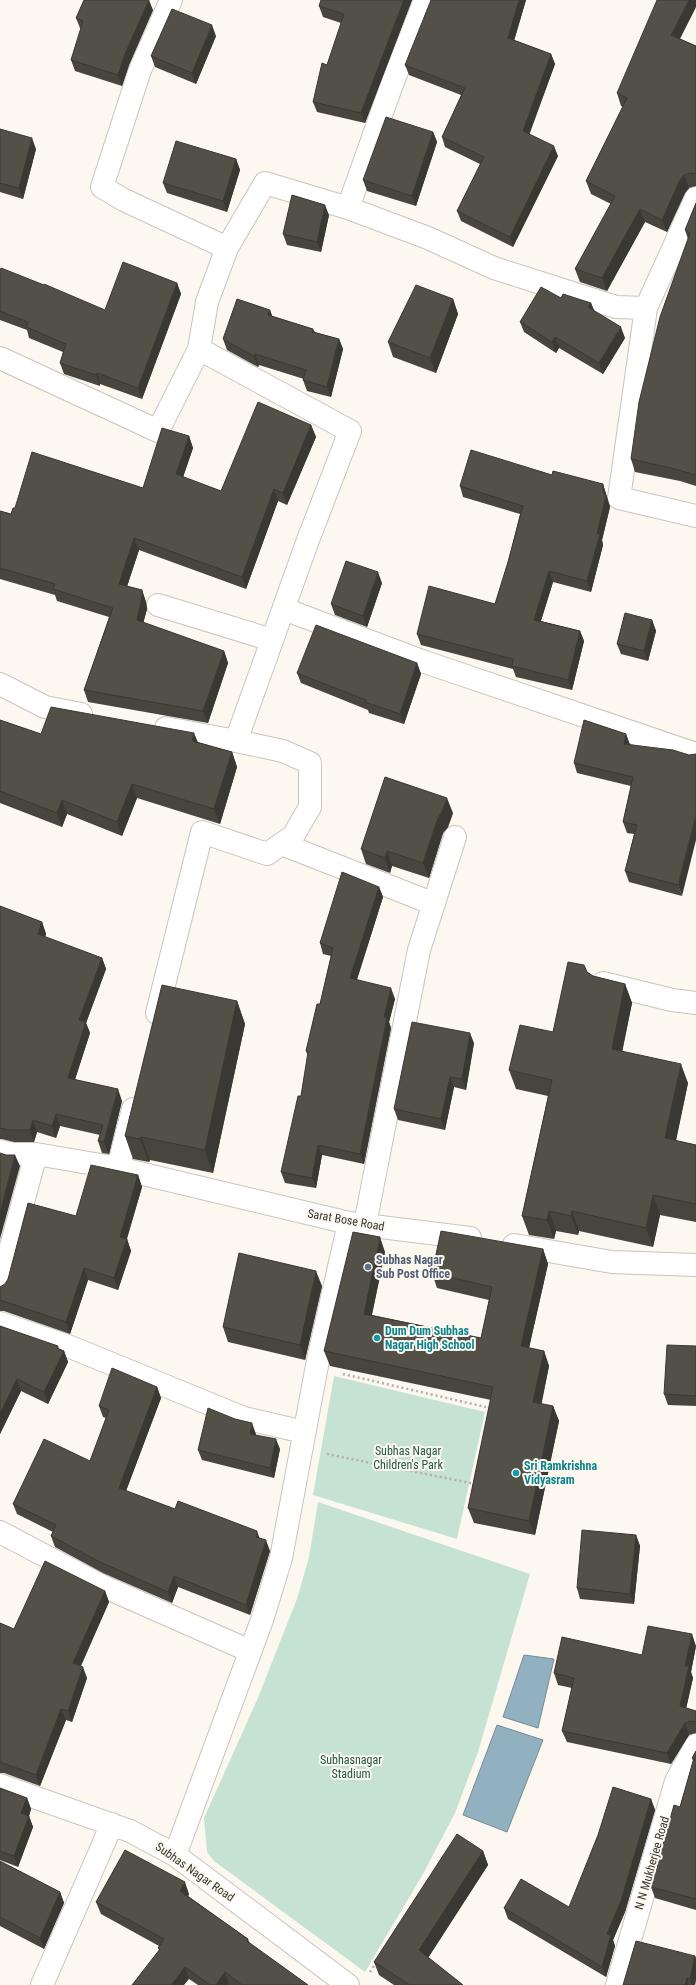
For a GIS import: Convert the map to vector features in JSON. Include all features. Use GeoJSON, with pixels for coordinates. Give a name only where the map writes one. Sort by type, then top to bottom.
{"type":"FeatureCollection","features":[{"type":"Feature","properties":{"kind":"street"},"geometry":{"type":"LineString","coordinates":[[171,0],[140,70],[102,187],[124,200],[227,248]]}},
{"type":"Feature","properties":{"kind":"street"},"geometry":{"type":"LineString","coordinates":[[348,208],[391,87],[425,0]]}},
{"type":"Feature","properties":{"kind":"street"},"geometry":{"type":"LineString","coordinates":[[0,358],[158,431],[199,349],[207,302],[227,248],[265,183],[348,208],[428,238],[494,268],[616,307],[646,308]]}},
{"type":"Feature","properties":{"kind":"street"},"geometry":{"type":"LineString","coordinates":[[696,198],[646,308],[619,498],[696,516]]}},
{"type":"Feature","properties":{"kind":"street"},"geometry":{"type":"LineString","coordinates":[[199,349],[350,431],[308,540],[236,741]]}},
{"type":"Feature","properties":{"kind":"street"},"geometry":{"type":"LineString","coordinates":[[158,605],[272,640]]}},
{"type":"Feature","properties":{"kind":"street"},"geometry":{"type":"LineString","coordinates":[[284,608],[422,661],[696,754]]}},
{"type":"Feature","properties":{"kind":"street"},"geometry":{"type":"LineString","coordinates":[[0,684],[45,707],[98,717]]}},
{"type":"Feature","properties":{"kind":"street"},"geometry":{"type":"LineString","coordinates":[[144,725],[283,751],[310,763],[310,807],[293,836],[267,854],[202,832],[153,1030]]}},
{"type":"Feature","properties":{"kind":"street"},"geometry":{"type":"LineString","coordinates":[[175,1855],[273,1588],[282,1558],[317,1369],[357,1223],[419,950],[455,837]]}},
{"type":"Feature","properties":{"kind":"street"},"geometry":{"type":"LineString","coordinates":[[282,844],[434,904]]}},
{"type":"Feature","properties":{"kind":"street"},"geometry":{"type":"LineString","coordinates":[[603,983],[672,1000],[696,1003]]}},
{"type":"Feature","properties":{"kind":"street"},"geometry":{"type":"LineString","coordinates":[[118,1168],[137,1091]]}},
{"type":"Feature","properties":{"kind":"street","name":"Sarat Bose Road"},"geometry":{"type":"LineString","coordinates":[[0,1151],[12,1154],[36,1154],[118,1168],[357,1223],[444,1233],[612,1262],[696,1265]]}},
{"type":"Feature","properties":{"kind":"street"},"geometry":{"type":"LineString","coordinates":[[0,1287],[36,1154]]}},
{"type":"Feature","properties":{"kind":"street"},"geometry":{"type":"LineString","coordinates":[[0,1323],[68,1346],[303,1441]]}},
{"type":"Feature","properties":{"kind":"street"},"geometry":{"type":"LineString","coordinates":[[0,1532],[98,1584],[250,1651]]}},
{"type":"Feature","properties":{"kind":"street","name":"N N Mukherjee Road"},"geometry":{"type":"LineString","coordinates":[[617,1985],[676,1781],[696,1745]]}},
{"type":"Feature","properties":{"kind":"street","name":"Subhas Nagar Road"},"geometry":{"type":"LineString","coordinates":[[0,1785],[130,1831],[175,1855],[357,1982]]}},
{"type":"Feature","properties":{"kind":"street"},"geometry":{"type":"LineString","coordinates":[[42,1985],[112,1824]]}},
{"type":"Feature","properties":{"kind":"path"},"geometry":{"type":"LineString","coordinates":[[317,1369],[490,1408],[489,1416]]}},
{"type":"Feature","properties":{"kind":"path"},"geometry":{"type":"LineString","coordinates":[[303,1441],[481,1486]]}},
{"type":"Feature","properties":{"kind":"path"},"geometry":{"type":"LineString","coordinates":[[474,1484],[475,1478]]}},
{"type":"Feature","properties":{"kind":"path"},"geometry":{"type":"LineString","coordinates":[[357,1982],[379,1958]]}},
{"type":"Feature","properties":{"kind":"green space","name":"Subhas Nagar Children's Park"},"geometry":{"type":"Polygon","coordinates":[[[334,1376],[485,1412],[457,1539],[313,1495],[334,1376]]]}},
{"type":"Feature","properties":{"kind":"green space","name":"Subhasnagar Stadium"},"geometry":{"type":"Polygon","coordinates":[[[318,1502],[530,1574],[478,1752],[455,1813],[423,1874],[365,1972],[214,1861],[207,1852],[204,1818],[257,1700],[297,1599],[309,1557],[318,1502]]]}},
{"type":"Feature","properties":{"kind":"water"},"geometry":{"type":"Polygon","coordinates":[[[524,1655],[554,1659],[538,1728],[503,1717],[524,1655]]]}},
{"type":"Feature","properties":{"kind":"water"},"geometry":{"type":"Polygon","coordinates":[[[497,1725],[543,1740],[507,1832],[463,1815],[497,1725]]]}},
{"type":"Feature","properties":{"kind":"building"},"geometry":{"type":"Polygon","coordinates":[[[84,0],[149,0],[125,54],[118,75],[71,60],[83,21],[76,18],[84,0]]]}},
{"type":"Feature","properties":{"kind":"building"},"geometry":{"type":"Polygon","coordinates":[[[321,0],[404,0],[361,113],[313,102],[322,63],[327,65],[344,14],[319,6],[321,0]]]}},
{"type":"Feature","properties":{"kind":"building"},"geometry":{"type":"Polygon","coordinates":[[[431,0],[519,0],[508,38],[551,54],[523,131],[554,146],[510,237],[457,211],[484,157],[442,137],[465,88],[405,65],[431,0]]]}},
{"type":"Feature","properties":{"kind":"building"},"geometry":{"type":"Polygon","coordinates":[[[657,0],[689,0],[671,35],[696,46],[696,174],[691,173],[684,175],[680,180],[662,220],[640,209],[602,278],[575,269],[615,196],[586,181],[627,98],[617,93],[657,0]]]}},
{"type":"Feature","properties":{"kind":"building"},"geometry":{"type":"Polygon","coordinates":[[[172,9],[212,25],[192,73],[151,56],[172,9]]]}},
{"type":"Feature","properties":{"kind":"building"},"geometry":{"type":"Polygon","coordinates":[[[386,117],[433,132],[412,196],[363,180],[386,117]]]}},
{"type":"Feature","properties":{"kind":"building"},"geometry":{"type":"Polygon","coordinates":[[[0,129],[32,138],[19,188],[0,183],[0,129]]]}},
{"type":"Feature","properties":{"kind":"building"},"geometry":{"type":"Polygon","coordinates":[[[176,141],[236,159],[223,201],[163,183],[176,141]]]}},
{"type":"Feature","properties":{"kind":"building"},"geometry":{"type":"Polygon","coordinates":[[[292,195],[325,205],[317,242],[283,234],[292,195]]]}},
{"type":"Feature","properties":{"kind":"building"},"geometry":{"type":"Polygon","coordinates":[[[696,203],[696,475],[631,459],[639,402],[660,317],[690,233],[685,230],[696,203]]]}},
{"type":"Feature","properties":{"kind":"building"},"geometry":{"type":"Polygon","coordinates":[[[123,262],[177,283],[138,388],[97,373],[96,375],[60,363],[66,344],[26,327],[28,322],[0,311],[1,268],[44,284],[105,310],[123,262]]]}},
{"type":"Feature","properties":{"kind":"building"},"geometry":{"type":"Polygon","coordinates":[[[416,285],[453,299],[430,358],[388,342],[416,285]]]}},
{"type":"Feature","properties":{"kind":"building"},"geometry":{"type":"Polygon","coordinates":[[[541,287],[561,298],[563,294],[591,303],[588,307],[621,327],[599,363],[555,337],[552,342],[520,322],[541,287]]]}},
{"type":"Feature","properties":{"kind":"building"},"geometry":{"type":"Polygon","coordinates":[[[237,299],[270,310],[268,315],[313,329],[312,332],[339,339],[327,387],[303,380],[306,370],[255,354],[254,356],[223,339],[237,299]]]}},
{"type":"Feature","properties":{"kind":"building"},"geometry":{"type":"Polygon","coordinates":[[[258,402],[311,425],[283,493],[274,489],[242,577],[134,538],[119,584],[142,590],[137,620],[224,651],[203,711],[84,690],[113,608],[53,589],[55,584],[0,568],[0,511],[11,514],[13,508],[15,508],[32,452],[143,488],[162,428],[189,436],[176,474],[221,491],[258,402]]]}},
{"type":"Feature","properties":{"kind":"building"},"geometry":{"type":"Polygon","coordinates":[[[471,450],[552,475],[553,471],[603,484],[603,491],[606,496],[597,534],[600,534],[587,581],[549,571],[534,620],[580,631],[568,680],[512,666],[513,659],[417,634],[429,586],[495,604],[508,562],[523,506],[460,486],[471,450]]]}},
{"type":"Feature","properties":{"kind":"building"},"geometry":{"type":"Polygon","coordinates":[[[346,561],[378,572],[363,616],[331,604],[346,561]]]}},
{"type":"Feature","properties":{"kind":"building"},"geometry":{"type":"Polygon","coordinates":[[[625,613],[652,620],[644,651],[617,644],[625,613]]]}},
{"type":"Feature","properties":{"kind":"building"},"geometry":{"type":"Polygon","coordinates":[[[316,625],[417,663],[400,714],[365,702],[366,700],[297,673],[316,625]]]}},
{"type":"Feature","properties":{"kind":"building"},"geometry":{"type":"Polygon","coordinates":[[[51,707],[194,733],[192,741],[232,752],[214,809],[132,784],[117,822],[62,800],[57,813],[0,791],[0,720],[41,734],[51,707]]]}},
{"type":"Feature","properties":{"kind":"building"},"geometry":{"type":"Polygon","coordinates":[[[584,720],[626,734],[624,744],[673,750],[689,755],[696,754],[696,815],[678,885],[625,871],[637,825],[623,822],[633,777],[574,763],[584,720]]]}},
{"type":"Feature","properties":{"kind":"building"},"geometry":{"type":"Polygon","coordinates":[[[385,777],[447,798],[438,818],[423,863],[387,851],[385,858],[361,849],[385,777]]]}},
{"type":"Feature","properties":{"kind":"building"},"geometry":{"type":"Polygon","coordinates":[[[342,872],[379,887],[350,978],[391,988],[384,1017],[387,1018],[360,1154],[318,1145],[312,1178],[281,1172],[298,1096],[301,1096],[308,1052],[306,1051],[317,1004],[320,1004],[333,948],[320,943],[342,872]]]}},
{"type":"Feature","properties":{"kind":"building"},"geometry":{"type":"Polygon","coordinates":[[[0,906],[42,922],[38,934],[102,958],[79,1020],[86,1022],[68,1078],[118,1089],[104,1142],[98,1141],[103,1125],[56,1114],[52,1126],[33,1120],[30,1130],[10,1130],[0,1128],[0,906]]]}},
{"type":"Feature","properties":{"kind":"building"},"geometry":{"type":"Polygon","coordinates":[[[568,962],[584,965],[587,972],[593,976],[625,984],[612,1049],[681,1064],[665,1138],[696,1145],[696,1204],[653,1195],[646,1228],[572,1211],[571,1216],[549,1211],[547,1220],[522,1216],[552,1080],[509,1070],[520,1025],[553,1032],[568,962]]]}},
{"type":"Feature","properties":{"kind":"building"},"geometry":{"type":"Polygon","coordinates":[[[162,985],[237,1001],[205,1150],[141,1137],[140,1139],[125,1136],[162,985]]]}},
{"type":"Feature","properties":{"kind":"building"},"geometry":{"type":"Polygon","coordinates":[[[412,1022],[470,1033],[462,1079],[450,1077],[441,1119],[394,1109],[412,1022]]]}},
{"type":"Feature","properties":{"kind":"building"},"geometry":{"type":"Polygon","coordinates":[[[0,1153],[15,1155],[0,1212],[0,1153]]]}},
{"type":"Feature","properties":{"kind":"building"},"geometry":{"type":"Polygon","coordinates":[[[91,1165],[138,1175],[120,1237],[127,1239],[114,1278],[84,1268],[66,1322],[0,1300],[0,1287],[5,1284],[8,1279],[28,1203],[76,1216],[91,1165]]]}},
{"type":"Feature","properties":{"kind":"building"},"geometry":{"type":"Polygon","coordinates":[[[441,1231],[543,1249],[521,1346],[544,1351],[533,1402],[553,1406],[529,1521],[468,1508],[493,1387],[324,1351],[353,1232],[380,1237],[364,1314],[481,1338],[492,1287],[432,1273],[441,1231]]]}},
{"type":"Feature","properties":{"kind":"building"},"geometry":{"type":"Polygon","coordinates":[[[239,1253],[316,1271],[300,1345],[223,1327],[239,1253]]]}},
{"type":"Feature","properties":{"kind":"building"},"geometry":{"type":"Polygon","coordinates":[[[0,1326],[58,1346],[57,1348],[64,1351],[44,1392],[17,1379],[0,1414],[0,1326]]]}},
{"type":"Feature","properties":{"kind":"building"},"geometry":{"type":"Polygon","coordinates":[[[667,1345],[696,1346],[696,1396],[664,1394],[667,1345]]]}},
{"type":"Feature","properties":{"kind":"building"},"geometry":{"type":"Polygon","coordinates":[[[112,1368],[157,1387],[119,1488],[175,1509],[178,1501],[257,1531],[256,1537],[266,1540],[246,1605],[174,1576],[168,1592],[100,1562],[51,1536],[56,1525],[13,1504],[44,1439],[90,1461],[109,1410],[99,1406],[112,1368]]]}},
{"type":"Feature","properties":{"kind":"building"},"geometry":{"type":"Polygon","coordinates":[[[208,1408],[235,1419],[252,1423],[250,1434],[276,1439],[270,1468],[198,1450],[208,1408]]]}},
{"type":"Feature","properties":{"kind":"building"},"geometry":{"type":"Polygon","coordinates":[[[582,1530],[636,1535],[630,1594],[577,1588],[582,1530]]]}},
{"type":"Feature","properties":{"kind":"building"},"geometry":{"type":"Polygon","coordinates":[[[45,1561],[105,1591],[73,1663],[83,1667],[68,1711],[61,1709],[36,1775],[0,1762],[0,1623],[14,1629],[45,1561]]]}},
{"type":"Feature","properties":{"kind":"building"},"geometry":{"type":"Polygon","coordinates":[[[648,1626],[692,1634],[685,1666],[689,1666],[680,1706],[696,1711],[696,1722],[691,1721],[685,1723],[667,1753],[562,1731],[574,1678],[554,1673],[562,1637],[642,1655],[648,1626]]]}},
{"type":"Feature","properties":{"kind":"building"},"geometry":{"type":"Polygon","coordinates":[[[696,1751],[696,1899],[651,1887],[674,1805],[680,1807],[694,1758],[692,1758],[696,1751]]]}},
{"type":"Feature","properties":{"kind":"building"},"geometry":{"type":"Polygon","coordinates":[[[613,1787],[651,1799],[621,1901],[607,1934],[611,1935],[602,1967],[504,1908],[521,1879],[569,1907],[598,1835],[613,1787]]]}},
{"type":"Feature","properties":{"kind":"building"},"geometry":{"type":"Polygon","coordinates":[[[0,1788],[27,1798],[21,1813],[29,1816],[14,1856],[0,1851],[0,1788]]]}},
{"type":"Feature","properties":{"kind":"building"},"geometry":{"type":"Polygon","coordinates":[[[457,1834],[483,1851],[419,1950],[463,1985],[410,1985],[374,1962],[457,1834]]]}},
{"type":"Feature","properties":{"kind":"building"},"geometry":{"type":"Polygon","coordinates":[[[125,1850],[185,1882],[180,1891],[248,1939],[247,1941],[308,1985],[242,1985],[225,1972],[216,1985],[210,1985],[185,1967],[171,1985],[132,1985],[160,1949],[158,1948],[164,1939],[96,1902],[125,1850]]]}},
{"type":"Feature","properties":{"kind":"building"},"geometry":{"type":"Polygon","coordinates":[[[0,1861],[60,1892],[40,1938],[0,1917],[0,1861]]]}},
{"type":"Feature","properties":{"kind":"building"},"geometry":{"type":"Polygon","coordinates":[[[636,1941],[695,1956],[690,1979],[687,1978],[685,1985],[623,1985],[636,1941]]]}},
{"type":"Feature","properties":{"kind":"place","name":"Subhas Nagar Sub Post Office"},"geometry":{"type":"Point","coordinates":[368,1267]}},
{"type":"Feature","properties":{"kind":"place","name":"Dum Dum Subhas Nagar High School"},"geometry":{"type":"Point","coordinates":[377,1338]}},
{"type":"Feature","properties":{"kind":"place","name":"Sri Ramkrishna Vidyasram"},"geometry":{"type":"Point","coordinates":[516,1473]}}]}
